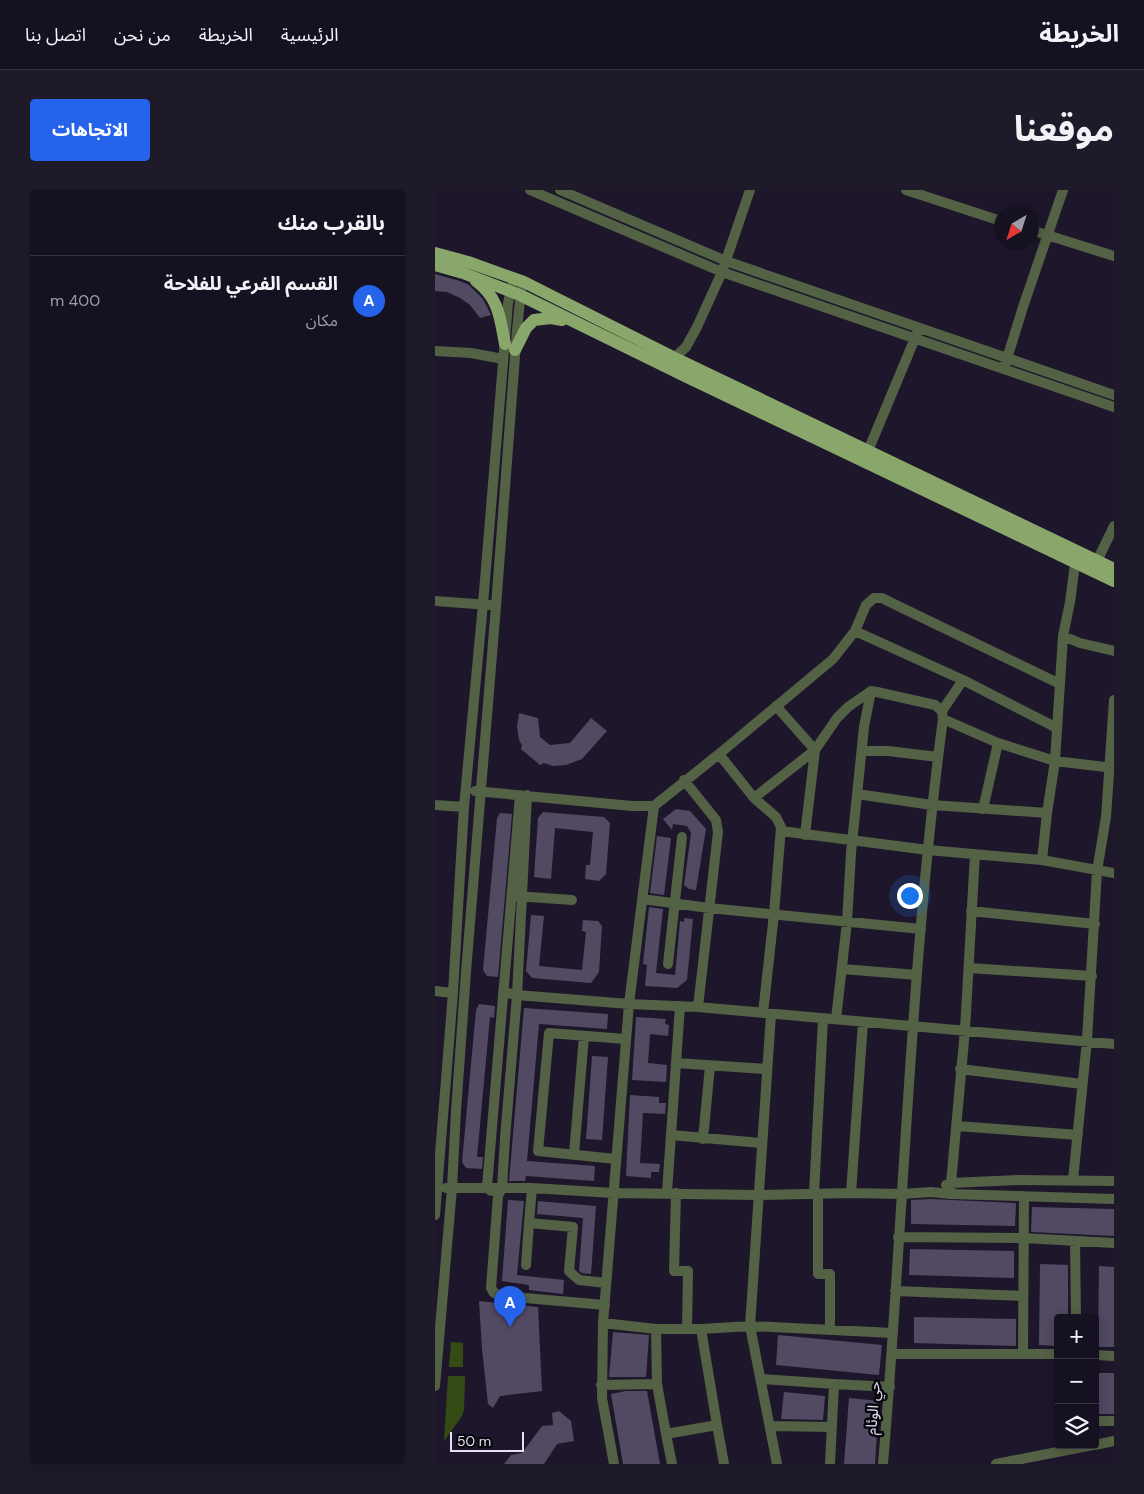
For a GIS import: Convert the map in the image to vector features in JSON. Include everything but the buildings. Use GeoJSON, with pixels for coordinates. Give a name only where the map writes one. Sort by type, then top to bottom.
{"type":"FeatureCollection","features":[{"type":"Feature","properties":{"kind":"main road"},"geometry":{"type":"LineString","coordinates":[[435,253],[519,280],[670,362],[1075,564],[1114,581]]}},
{"type":"Feature","properties":{"kind":"main road"},"geometry":{"type":"LineString","coordinates":[[435,265],[463,272],[515,293],[593,331],[670,362],[868,451],[1114,569]]}},
{"type":"Feature","properties":{"kind":"main road"},"geometry":{"type":"LineString","coordinates":[[463,272],[489,293],[499,314],[510,347]]}},
{"type":"Feature","properties":{"kind":"main road"},"geometry":{"type":"LineString","coordinates":[[510,347],[534,320],[551,318],[593,331]]}},
{"type":"Feature","properties":{"kind":"street"},"geometry":{"type":"LineString","coordinates":[[530,190],[722,272],[825,302],[917,333],[1005,364],[1114,407]]}},
{"type":"Feature","properties":{"kind":"street"},"geometry":{"type":"LineString","coordinates":[[560,190],[825,302]]}},
{"type":"Feature","properties":{"kind":"street"},"geometry":{"type":"LineString","coordinates":[[670,362],[686,347],[697,327],[722,272],[750,190]]}},
{"type":"Feature","properties":{"kind":"street"},"geometry":{"type":"LineString","coordinates":[[906,190],[994,218]]}},
{"type":"Feature","properties":{"kind":"street"},"geometry":{"type":"LineString","coordinates":[[1005,364],[1063,190]]}},
{"type":"Feature","properties":{"kind":"street"},"geometry":{"type":"LineString","coordinates":[[590,215],[594,204]]}},
{"type":"Feature","properties":{"kind":"street"},"geometry":{"type":"LineString","coordinates":[[1039,233],[1114,256]]}},
{"type":"Feature","properties":{"kind":"street"},"geometry":{"type":"LineString","coordinates":[[435,1386],[452,1188],[455,1111],[480,791],[496,606],[510,347],[508,303],[515,293],[519,280]]}},
{"type":"Feature","properties":{"kind":"street"},"geometry":{"type":"LineString","coordinates":[[868,451],[917,333]]}},
{"type":"Feature","properties":{"kind":"street"},"geometry":{"type":"LineString","coordinates":[[435,1215],[453,993],[464,807],[503,359],[510,347]]}},
{"type":"Feature","properties":{"kind":"street"},"geometry":{"type":"LineString","coordinates":[[435,351],[503,359]]}},
{"type":"Feature","properties":{"kind":"street"},"geometry":{"type":"LineString","coordinates":[[1005,364],[1114,395]]}},
{"type":"Feature","properties":{"kind":"street"},"geometry":{"type":"LineString","coordinates":[[1097,561],[1114,526]]}},
{"type":"Feature","properties":{"kind":"street"},"geometry":{"type":"LineString","coordinates":[[1042,860],[1055,760],[1063,636],[1075,564]]}},
{"type":"Feature","properties":{"kind":"street"},"geometry":{"type":"LineString","coordinates":[[466,790],[633,806],[654,806],[833,659],[855,631],[866,605],[875,598],[882,598],[1060,684]]}},
{"type":"Feature","properties":{"kind":"street"},"geometry":{"type":"LineString","coordinates":[[435,601],[496,606]]}},
{"type":"Feature","properties":{"kind":"street"},"geometry":{"type":"LineString","coordinates":[[855,631],[963,680],[1057,728]]}},
{"type":"Feature","properties":{"kind":"street"},"geometry":{"type":"LineString","coordinates":[[1063,636],[1080,643],[1114,652]]}},
{"type":"Feature","properties":{"kind":"street"},"geometry":{"type":"LineString","coordinates":[[943,715],[963,680]]}},
{"type":"Feature","properties":{"kind":"street"},"geometry":{"type":"LineString","coordinates":[[837,1019],[847,922],[852,842],[871,691]]}},
{"type":"Feature","properties":{"kind":"street"},"geometry":{"type":"LineString","coordinates":[[754,798],[815,750],[837,718],[848,707],[871,691],[935,705],[943,715],[998,743],[1055,760],[1112,768]]}},
{"type":"Feature","properties":{"kind":"street"},"geometry":{"type":"LineString","coordinates":[[1073,1180],[1092,976],[1097,871],[1112,768],[1114,700]]}},
{"type":"Feature","properties":{"kind":"street"},"geometry":{"type":"LineString","coordinates":[[776,706],[815,750],[805,835]]}},
{"type":"Feature","properties":{"kind":"street","name":"حي الوئام"},"geometry":{"type":"LineString","coordinates":[[883,1464],[890,1387],[898,1237],[917,975],[932,805],[943,715]]}},
{"type":"Feature","properties":{"kind":"street"},"geometry":{"type":"LineString","coordinates":[[983,809],[998,743]]}},
{"type":"Feature","properties":{"kind":"street"},"geometry":{"type":"LineString","coordinates":[[862,751],[888,751],[938,757]]}},
{"type":"Feature","properties":{"kind":"street"},"geometry":{"type":"LineString","coordinates":[[719,754],[754,798],[776,817],[781,827],[767,1014],[766,1069],[750,1326],[777,1464]]}},
{"type":"Feature","properties":{"kind":"street"},"geometry":{"type":"LineString","coordinates":[[684,780],[717,820],[718,832],[698,1007]]}},
{"type":"Feature","properties":{"kind":"street"},"geometry":{"type":"LineString","coordinates":[[857,794],[932,805],[1047,813]]}},
{"type":"Feature","properties":{"kind":"street"},"geometry":{"type":"LineString","coordinates":[[523,795],[517,896],[517,995],[491,1285],[494,1293],[502,1296],[605,1305]]}},
{"type":"Feature","properties":{"kind":"street"},"geometry":{"type":"LineString","coordinates":[[435,805],[464,807]]}},
{"type":"Feature","properties":{"kind":"street"},"geometry":{"type":"LineString","coordinates":[[614,1464],[601,1385],[603,1323],[625,1039],[654,806]]}},
{"type":"Feature","properties":{"kind":"street"},"geometry":{"type":"LineString","coordinates":[[781,832],[852,842],[1042,860],[1114,873]]}},
{"type":"Feature","properties":{"kind":"street"},"geometry":{"type":"LineString","coordinates":[[668,964],[682,837]]}},
{"type":"Feature","properties":{"kind":"street"},"geometry":{"type":"LineString","coordinates":[[950,1194],[965,1030],[975,854]]}},
{"type":"Feature","properties":{"kind":"street"},"geometry":{"type":"LineString","coordinates":[[517,896],[572,900]]}},
{"type":"Feature","properties":{"kind":"street"},"geometry":{"type":"LineString","coordinates":[[487,1187],[503,992],[517,896]]}},
{"type":"Feature","properties":{"kind":"street"},"geometry":{"type":"LineString","coordinates":[[642,899],[709,908],[921,929]]}},
{"type":"Feature","properties":{"kind":"street"},"geometry":{"type":"LineString","coordinates":[[971,911],[1095,924]]}},
{"type":"Feature","properties":{"kind":"street"},"geometry":{"type":"LineString","coordinates":[[969,968],[1092,976]]}},
{"type":"Feature","properties":{"kind":"street"},"geometry":{"type":"LineString","coordinates":[[842,969],[917,975]]}},
{"type":"Feature","properties":{"kind":"street"},"geometry":{"type":"LineString","coordinates":[[435,991],[453,993]]}},
{"type":"Feature","properties":{"kind":"street"},"geometry":{"type":"LineString","coordinates":[[503,992],[517,995],[629,1004],[698,1007],[1004,1035],[1087,1040],[1114,1044]]}},
{"type":"Feature","properties":{"kind":"street"},"geometry":{"type":"LineString","coordinates":[[681,1006],[671,1135],[671,1192],[674,1271],[688,1271],[687,1329]]}},
{"type":"Feature","properties":{"kind":"street"},"geometry":{"type":"LineString","coordinates":[[823,1019],[816,1194],[818,1274],[830,1274],[830,1330]]}},
{"type":"Feature","properties":{"kind":"street"},"geometry":{"type":"LineString","coordinates":[[851,1193],[863,1022]]}},
{"type":"Feature","properties":{"kind":"street"},"geometry":{"type":"LineString","coordinates":[[615,1158],[538,1152],[549,1033],[625,1039]]}},
{"type":"Feature","properties":{"kind":"street"},"geometry":{"type":"LineString","coordinates":[[574,1154],[584,1036]]}},
{"type":"Feature","properties":{"kind":"street"},"geometry":{"type":"LineString","coordinates":[[677,1063],[766,1069]]}},
{"type":"Feature","properties":{"kind":"street"},"geometry":{"type":"LineString","coordinates":[[703,1139],[710,1066]]}},
{"type":"Feature","properties":{"kind":"street"},"geometry":{"type":"LineString","coordinates":[[960,1069],[1082,1084]]}},
{"type":"Feature","properties":{"kind":"street"},"geometry":{"type":"LineString","coordinates":[[957,1126],[1077,1135]]}},
{"type":"Feature","properties":{"kind":"street"},"geometry":{"type":"LineString","coordinates":[[671,1135],[761,1143]]}},
{"type":"Feature","properties":{"kind":"street"},"geometry":{"type":"LineString","coordinates":[[931,1192],[951,1183],[1019,1180],[1114,1181]]}},
{"type":"Feature","properties":{"kind":"street"},"geometry":{"type":"LineString","coordinates":[[436,1188],[487,1187],[500,1192],[532,1188],[613,1193],[671,1192],[758,1195],[931,1192],[1114,1199]]}},
{"type":"Feature","properties":{"kind":"street"},"geometry":{"type":"LineString","coordinates":[[526,1265],[532,1188]]}},
{"type":"Feature","properties":{"kind":"street"},"geometry":{"type":"LineString","coordinates":[[1023,1353],[1024,1196]]}},
{"type":"Feature","properties":{"kind":"street"},"geometry":{"type":"LineString","coordinates":[[529,1223],[573,1227],[569,1271],[579,1280],[606,1283]]}},
{"type":"Feature","properties":{"kind":"street"},"geometry":{"type":"LineString","coordinates":[[898,1237],[1023,1238],[1114,1243]]}},
{"type":"Feature","properties":{"kind":"street"},"geometry":{"type":"LineString","coordinates":[[1075,1241],[1076,1314]]}},
{"type":"Feature","properties":{"kind":"street"},"geometry":{"type":"LineString","coordinates":[[895,1292],[1023,1296]]}},
{"type":"Feature","properties":{"kind":"street"},"geometry":{"type":"LineString","coordinates":[[603,1323],[656,1329],[750,1326],[893,1333]]}},
{"type":"Feature","properties":{"kind":"street"},"geometry":{"type":"LineString","coordinates":[[656,1329],[657,1384],[672,1464]]}},
{"type":"Feature","properties":{"kind":"street"},"geometry":{"type":"LineString","coordinates":[[701,1329],[724,1464]]}},
{"type":"Feature","properties":{"kind":"street"},"geometry":{"type":"LineString","coordinates":[[892,1354],[1054,1354]]}},
{"type":"Feature","properties":{"kind":"street"},"geometry":{"type":"LineString","coordinates":[[1099,1355],[1114,1356]]}},
{"type":"Feature","properties":{"kind":"street"},"geometry":{"type":"LineString","coordinates":[[761,1379],[890,1387]]}},
{"type":"Feature","properties":{"kind":"street"},"geometry":{"type":"LineString","coordinates":[[601,1385],[657,1384]]}},
{"type":"Feature","properties":{"kind":"street"},"geometry":{"type":"LineString","coordinates":[[829,1464],[834,1384]]}},
{"type":"Feature","properties":{"kind":"street"},"geometry":{"type":"LineString","coordinates":[[1099,1421],[1114,1421]]}},
{"type":"Feature","properties":{"kind":"street"},"geometry":{"type":"LineString","coordinates":[[666,1434],[717,1425]]}},
{"type":"Feature","properties":{"kind":"street"},"geometry":{"type":"LineString","coordinates":[[770,1426],[831,1427]]}},
{"type":"Feature","properties":{"kind":"street"},"geometry":{"type":"LineString","coordinates":[[1099,1444],[1114,1441]]}},
{"type":"Feature","properties":{"kind":"street"},"geometry":{"type":"LineString","coordinates":[[995,1464],[1073,1449]]}},
{"type":"Feature","properties":{"kind":"green space"},"geometry":{"type":"Polygon","coordinates":[[[451,1342],[463,1343],[463,1367],[449,1367],[451,1342]]]}},
{"type":"Feature","properties":{"kind":"green space"},"geometry":{"type":"Polygon","coordinates":[[[448,1376],[465,1376],[464,1410],[462,1416],[444,1441],[448,1376]]]}},
{"type":"Feature","properties":{"kind":"place","name":"القسم الفرعي للفلاحة"},"geometry":{"type":"Point","coordinates":[510,1327]}}]}
